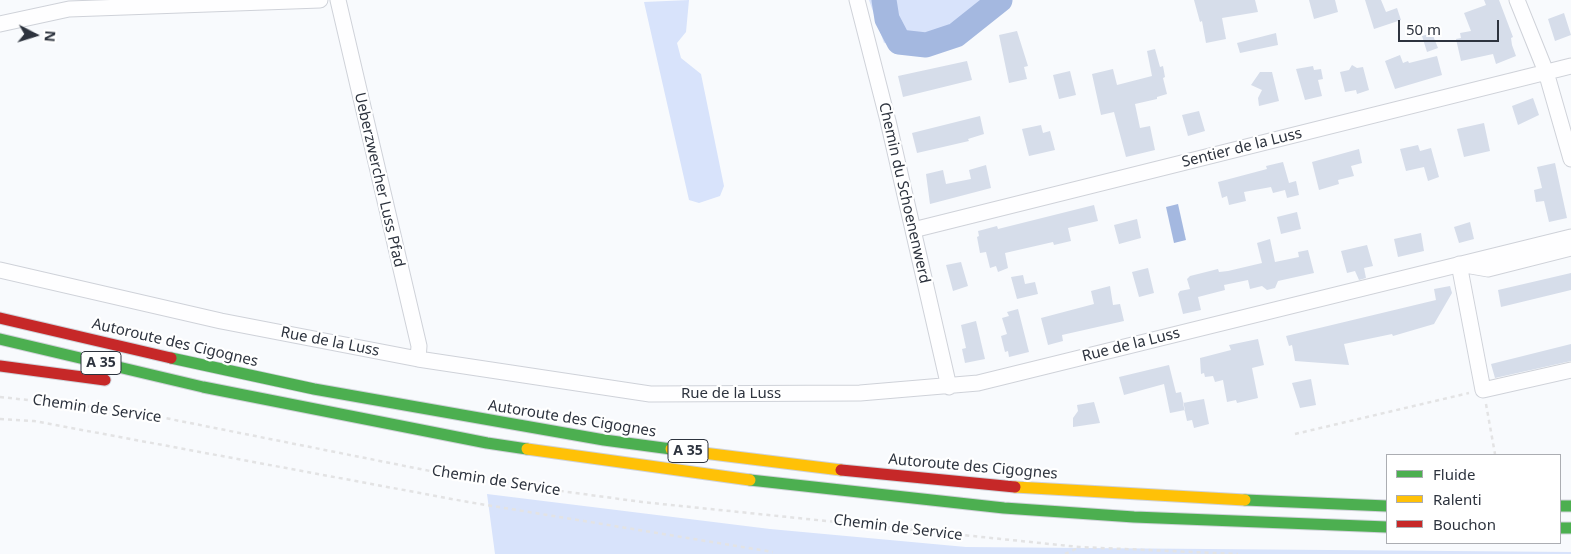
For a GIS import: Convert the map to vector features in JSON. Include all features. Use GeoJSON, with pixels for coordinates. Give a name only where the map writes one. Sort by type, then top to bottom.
{"type":"FeatureCollection","features":[{"type":"Feature","properties":{"kind":"highway","name":"Autoroute des Cigognes"},"geometry":{"type":"LineString","coordinates":[[0,318],[208,367],[314,389],[613,441],[784,464],[1006,486],[1147,496],[1386,506]]}},
{"type":"Feature","properties":{"kind":"highway","name":"A 35"},"geometry":{"type":"LineString","coordinates":[[0,339],[203,387],[488,443],[775,484],[985,506],[1134,518],[1386,527]]}},
{"type":"Feature","properties":{"kind":"highway"},"geometry":{"type":"LineString","coordinates":[[0,366],[121,383]]}},
{"type":"Feature","properties":{"kind":"highway"},"geometry":{"type":"LineString","coordinates":[[168,391],[203,387]]}},
{"type":"Feature","properties":{"kind":"street"},"geometry":{"type":"LineString","coordinates":[[0,24],[69,9],[320,0]]}},
{"type":"Feature","properties":{"kind":"street","name":"Ueberzwercher Luss Pfad"},"geometry":{"type":"LineString","coordinates":[[338,0],[419,346],[418,359]]}},
{"type":"Feature","properties":{"kind":"street","name":"Chemin du Schoenenwerd"},"geometry":{"type":"LineString","coordinates":[[856,0],[913,230],[949,387]]}},
{"type":"Feature","properties":{"kind":"street"},"geometry":{"type":"LineString","coordinates":[[1517,0],[1546,72],[1571,159]]}},
{"type":"Feature","properties":{"kind":"street","name":"Sentier de la Luss"},"geometry":{"type":"LineString","coordinates":[[913,230],[1571,66]]}},
{"type":"Feature","properties":{"kind":"street","name":"Rue de la Luss"},"geometry":{"type":"LineString","coordinates":[[0,270],[221,320],[418,359],[650,394],[860,393],[949,387],[978,383],[1571,237]]}},
{"type":"Feature","properties":{"kind":"street","name":"Rue de la Luss"},"geometry":{"type":"LineString","coordinates":[[1459,264],[1488,269],[1571,248]]}},
{"type":"Feature","properties":{"kind":"street"},"geometry":{"type":"LineString","coordinates":[[1459,264],[1483,390],[1571,370]]}},
{"type":"Feature","properties":{"kind":"path"},"geometry":{"type":"LineString","coordinates":[[1295,434],[1483,390],[1495,454]]}},
{"type":"Feature","properties":{"kind":"path","name":"Chemin de Service"},"geometry":{"type":"LineString","coordinates":[[0,397],[130,412],[465,478],[642,502],[1079,547],[1238,554]]}},
{"type":"Feature","properties":{"kind":"path"},"geometry":{"type":"LineString","coordinates":[[0,419],[34,421],[468,502],[773,552]]}},
{"type":"Feature","properties":{"kind":"path"},"geometry":{"type":"LineString","coordinates":[[1064,554],[1079,547]]}},
{"type":"Feature","properties":{"kind":"shaded area"},"geometry":{"type":"Polygon","coordinates":[[[689,0],[686,32],[677,43],[681,58],[701,74],[724,186],[720,196],[699,203],[689,200],[644,2],[689,0]]]}},
{"type":"Feature","properties":{"kind":"shaded area"},"geometry":{"type":"Polygon","coordinates":[[[869,0],[1002,0],[974,23],[884,43],[869,0]]]}},
{"type":"Feature","properties":{"kind":"shaded area"},"geometry":{"type":"Polygon","coordinates":[[[487,494],[770,529],[966,547],[1571,552],[1571,554],[495,554],[487,494]]]}},
{"type":"Feature","properties":{"kind":"water"},"geometry":{"type":"Polygon","coordinates":[[[1178,204],[1186,240],[1174,243],[1166,207],[1178,204]]]}},
{"type":"Feature","properties":{"kind":"building"},"geometry":{"type":"Polygon","coordinates":[[[1194,0],[1255,0],[1258,12],[1222,18],[1226,39],[1206,43],[1202,21],[1200,22],[1194,0]]]}},
{"type":"Feature","properties":{"kind":"building"},"geometry":{"type":"Polygon","coordinates":[[[1309,0],[1335,0],[1338,12],[1314,19],[1309,0]]]}},
{"type":"Feature","properties":{"kind":"building"},"geometry":{"type":"Polygon","coordinates":[[[1365,0],[1381,0],[1386,12],[1397,8],[1401,20],[1374,29],[1365,0]]]}},
{"type":"Feature","properties":{"kind":"building"},"geometry":{"type":"Polygon","coordinates":[[[1484,0],[1499,0],[1513,37],[1511,38],[1512,45],[1516,56],[1496,64],[1493,54],[1461,61],[1456,39],[1461,38],[1460,33],[1471,31],[1464,13],[1486,5],[1484,0]]]}},
{"type":"Feature","properties":{"kind":"building"},"geometry":{"type":"Polygon","coordinates":[[[1564,13],[1571,35],[1555,41],[1548,19],[1564,13]]]}},
{"type":"Feature","properties":{"kind":"building"},"geometry":{"type":"Polygon","coordinates":[[[1017,31],[1028,66],[1024,67],[1027,79],[1009,83],[999,35],[1017,31]]]}},
{"type":"Feature","properties":{"kind":"building"},"geometry":{"type":"Polygon","coordinates":[[[1276,33],[1278,45],[1240,53],[1237,43],[1276,33]]]}},
{"type":"Feature","properties":{"kind":"building"},"geometry":{"type":"Polygon","coordinates":[[[1432,33],[1438,48],[1427,52],[1422,36],[1432,33]]]}},
{"type":"Feature","properties":{"kind":"building"},"geometry":{"type":"Polygon","coordinates":[[[1155,49],[1160,67],[1163,66],[1165,77],[1163,78],[1167,94],[1157,97],[1157,99],[1135,104],[1140,128],[1150,126],[1155,150],[1126,157],[1114,112],[1101,115],[1092,74],[1113,69],[1117,85],[1152,76],[1147,51],[1155,49]]]}},
{"type":"Feature","properties":{"kind":"building"},"geometry":{"type":"Polygon","coordinates":[[[1400,55],[1403,63],[1437,56],[1442,75],[1395,89],[1385,61],[1400,55]]]}},
{"type":"Feature","properties":{"kind":"building"},"geometry":{"type":"Polygon","coordinates":[[[967,61],[972,80],[903,97],[898,76],[967,61]]]}},
{"type":"Feature","properties":{"kind":"building"},"geometry":{"type":"Polygon","coordinates":[[[1352,65],[1357,68],[1363,67],[1369,90],[1357,94],[1356,90],[1345,92],[1340,72],[1349,70],[1352,65]]]}},
{"type":"Feature","properties":{"kind":"building"},"geometry":{"type":"Polygon","coordinates":[[[1313,66],[1314,70],[1321,69],[1323,79],[1318,80],[1322,96],[1305,100],[1296,69],[1313,66]]]}},
{"type":"Feature","properties":{"kind":"building"},"geometry":{"type":"Polygon","coordinates":[[[1070,71],[1076,95],[1059,99],[1053,75],[1070,71]]]}},
{"type":"Feature","properties":{"kind":"building"},"geometry":{"type":"Polygon","coordinates":[[[1260,72],[1272,72],[1279,101],[1259,106],[1258,98],[1262,90],[1251,85],[1260,72]]]}},
{"type":"Feature","properties":{"kind":"building"},"geometry":{"type":"Polygon","coordinates":[[[1533,98],[1539,115],[1518,125],[1512,106],[1533,98]]]}},
{"type":"Feature","properties":{"kind":"building"},"geometry":{"type":"Polygon","coordinates":[[[1199,111],[1205,131],[1188,136],[1182,115],[1199,111]]]}},
{"type":"Feature","properties":{"kind":"building"},"geometry":{"type":"Polygon","coordinates":[[[980,116],[984,134],[968,139],[969,141],[917,153],[912,133],[980,116]]]}},
{"type":"Feature","properties":{"kind":"building"},"geometry":{"type":"Polygon","coordinates":[[[1484,123],[1490,151],[1464,157],[1457,129],[1484,123]]]}},
{"type":"Feature","properties":{"kind":"building"},"geometry":{"type":"Polygon","coordinates":[[[1041,125],[1043,133],[1050,131],[1055,150],[1029,156],[1022,129],[1041,125]]]}},
{"type":"Feature","properties":{"kind":"building"},"geometry":{"type":"Polygon","coordinates":[[[1418,145],[1420,151],[1431,148],[1439,177],[1428,181],[1424,167],[1406,171],[1400,149],[1418,145]]]}},
{"type":"Feature","properties":{"kind":"building"},"geometry":{"type":"Polygon","coordinates":[[[1359,149],[1362,163],[1351,166],[1354,176],[1338,180],[1339,184],[1319,190],[1312,162],[1359,149]]]}},
{"type":"Feature","properties":{"kind":"building"},"geometry":{"type":"Polygon","coordinates":[[[1283,162],[1289,183],[1296,181],[1299,195],[1287,198],[1285,190],[1273,193],[1271,187],[1244,192],[1246,201],[1229,205],[1227,196],[1222,198],[1218,182],[1267,169],[1266,166],[1283,162]]]}},
{"type":"Feature","properties":{"kind":"building"},"geometry":{"type":"Polygon","coordinates":[[[1555,163],[1567,218],[1549,222],[1544,201],[1536,202],[1534,190],[1542,188],[1537,167],[1555,163]]]}},
{"type":"Feature","properties":{"kind":"building"},"geometry":{"type":"Polygon","coordinates":[[[986,165],[991,188],[930,204],[926,174],[943,170],[946,184],[971,179],[969,170],[986,165]]]}},
{"type":"Feature","properties":{"kind":"building"},"geometry":{"type":"Polygon","coordinates":[[[1094,205],[1098,221],[1068,228],[1071,241],[1054,245],[1053,242],[1005,253],[1008,268],[998,272],[996,266],[990,268],[986,252],[980,253],[977,237],[979,236],[978,231],[997,226],[998,229],[1094,205]]]}},
{"type":"Feature","properties":{"kind":"building"},"geometry":{"type":"Polygon","coordinates":[[[1297,212],[1301,229],[1281,234],[1277,217],[1297,212]]]}},
{"type":"Feature","properties":{"kind":"building"},"geometry":{"type":"Polygon","coordinates":[[[1137,219],[1141,238],[1119,244],[1114,225],[1137,219]]]}},
{"type":"Feature","properties":{"kind":"building"},"geometry":{"type":"Polygon","coordinates":[[[1470,222],[1474,239],[1459,243],[1454,227],[1470,222]]]}},
{"type":"Feature","properties":{"kind":"building"},"geometry":{"type":"Polygon","coordinates":[[[1421,233],[1424,251],[1398,257],[1394,239],[1421,233]]]}},
{"type":"Feature","properties":{"kind":"building"},"geometry":{"type":"Polygon","coordinates":[[[1270,239],[1275,262],[1299,257],[1298,252],[1308,250],[1314,273],[1278,281],[1275,288],[1267,290],[1262,286],[1250,289],[1248,280],[1224,285],[1225,290],[1198,297],[1201,310],[1183,314],[1178,294],[1180,291],[1190,289],[1187,279],[1190,276],[1218,269],[1219,272],[1228,271],[1262,263],[1257,243],[1270,239]]]}},
{"type":"Feature","properties":{"kind":"building"},"geometry":{"type":"Polygon","coordinates":[[[1367,245],[1373,266],[1364,268],[1366,278],[1359,280],[1355,271],[1347,273],[1341,251],[1367,245]]]}},
{"type":"Feature","properties":{"kind":"building"},"geometry":{"type":"Polygon","coordinates":[[[961,262],[968,286],[953,291],[946,265],[961,262]]]}},
{"type":"Feature","properties":{"kind":"building"},"geometry":{"type":"Polygon","coordinates":[[[1148,268],[1154,293],[1139,297],[1132,272],[1148,268]]]}},
{"type":"Feature","properties":{"kind":"building"},"geometry":{"type":"Polygon","coordinates":[[[1571,273],[1571,290],[1501,307],[1498,290],[1571,273]]]}},
{"type":"Feature","properties":{"kind":"building"},"geometry":{"type":"Polygon","coordinates":[[[1023,275],[1025,284],[1035,282],[1038,294],[1017,299],[1011,277],[1023,275]]]}},
{"type":"Feature","properties":{"kind":"building"},"geometry":{"type":"Polygon","coordinates":[[[1110,286],[1113,305],[1120,304],[1124,321],[1062,335],[1063,341],[1048,345],[1041,318],[1094,304],[1091,291],[1110,286]]]}},
{"type":"Feature","properties":{"kind":"building"},"geometry":{"type":"Polygon","coordinates":[[[1450,286],[1452,293],[1434,324],[1393,336],[1392,334],[1344,344],[1349,365],[1295,361],[1292,345],[1289,346],[1286,336],[1436,300],[1434,289],[1450,286]]]}},
{"type":"Feature","properties":{"kind":"building"},"geometry":{"type":"Polygon","coordinates":[[[1018,309],[1029,352],[1009,357],[1008,351],[1005,352],[1001,336],[1007,334],[1002,318],[1009,316],[1007,312],[1018,309]]]}},
{"type":"Feature","properties":{"kind":"building"},"geometry":{"type":"Polygon","coordinates":[[[976,321],[985,359],[965,363],[962,349],[966,348],[961,325],[976,321]]]}},
{"type":"Feature","properties":{"kind":"building"},"geometry":{"type":"Polygon","coordinates":[[[1258,339],[1264,365],[1252,368],[1258,398],[1237,403],[1236,400],[1227,402],[1223,380],[1215,382],[1213,376],[1205,377],[1204,373],[1201,374],[1200,358],[1231,350],[1229,345],[1258,339]]]}},
{"type":"Feature","properties":{"kind":"building"},"geometry":{"type":"Polygon","coordinates":[[[1571,344],[1571,361],[1495,378],[1491,364],[1571,344]]]}},
{"type":"Feature","properties":{"kind":"building"},"geometry":{"type":"Polygon","coordinates":[[[1169,365],[1176,393],[1181,392],[1185,410],[1170,413],[1164,384],[1124,395],[1119,377],[1169,365]]]}},
{"type":"Feature","properties":{"kind":"building"},"geometry":{"type":"Polygon","coordinates":[[[1311,379],[1316,405],[1300,408],[1292,383],[1311,379]]]}},
{"type":"Feature","properties":{"kind":"building"},"geometry":{"type":"Polygon","coordinates":[[[1204,399],[1209,424],[1194,428],[1192,420],[1187,421],[1183,403],[1204,399]]]}},
{"type":"Feature","properties":{"kind":"building"},"geometry":{"type":"Polygon","coordinates":[[[1094,402],[1100,423],[1073,427],[1073,418],[1078,411],[1077,405],[1094,402]]]}},
{"type":"Feature","properties":{"kind":"waterway"},"geometry":{"type":"LineString","coordinates":[[884,0],[887,19],[899,42],[926,45],[956,35],[1000,0]]}},
{"type":"Feature","properties":{"kind":"traffic: fast"},"geometry":{"type":"LineString","coordinates":[[0,339],[203,387],[487,443],[527,449]]}},
{"type":"Feature","properties":{"kind":"traffic: fast"},"geometry":{"type":"LineString","coordinates":[[171,358],[314,389],[604,440],[671,449]]}},
{"type":"Feature","properties":{"kind":"traffic: fast"},"geometry":{"type":"LineString","coordinates":[[750,480],[1004,508],[1134,517],[1386,527]]}},
{"type":"Feature","properties":{"kind":"traffic: fast"},"geometry":{"type":"LineString","coordinates":[[1245,500],[1386,506]]}},
{"type":"Feature","properties":{"kind":"traffic: fast"},"geometry":{"type":"LineString","coordinates":[[1561,506],[1571,506]]}},
{"type":"Feature","properties":{"kind":"traffic: fast"},"geometry":{"type":"LineString","coordinates":[[1561,528],[1571,528]]}},
{"type":"Feature","properties":{"kind":"traffic: slow"},"geometry":{"type":"LineString","coordinates":[[527,449],[750,480]]}},
{"type":"Feature","properties":{"kind":"traffic: slow"},"geometry":{"type":"LineString","coordinates":[[671,449],[841,470]]}},
{"type":"Feature","properties":{"kind":"traffic: slow"},"geometry":{"type":"LineString","coordinates":[[1015,487],[1245,500]]}},
{"type":"Feature","properties":{"kind":"traffic: jam"},"geometry":{"type":"LineString","coordinates":[[0,318],[171,358]]}},
{"type":"Feature","properties":{"kind":"traffic: jam"},"geometry":{"type":"LineString","coordinates":[[0,366],[105,380]]}},
{"type":"Feature","properties":{"kind":"traffic: jam"},"geometry":{"type":"LineString","coordinates":[[841,470],[1015,487]]}}]}
